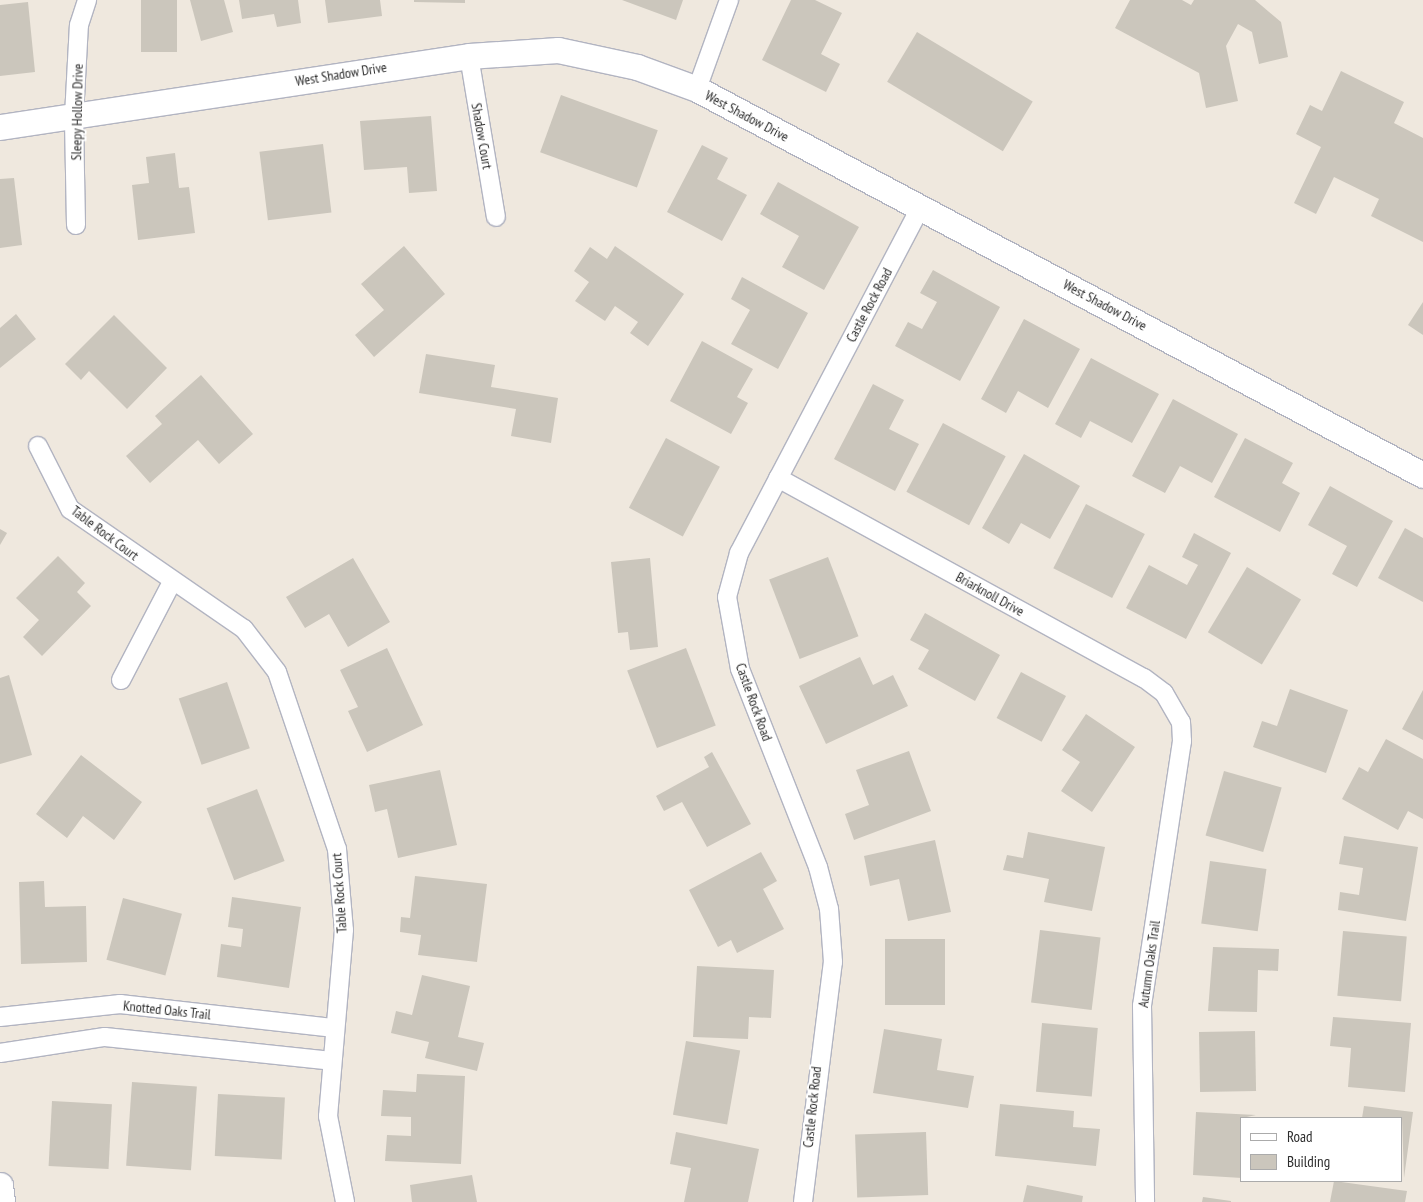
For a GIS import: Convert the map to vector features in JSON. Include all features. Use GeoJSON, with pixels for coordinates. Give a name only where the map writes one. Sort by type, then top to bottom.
{"type":"FeatureCollection","features":[{"type":"Feature","properties":{"kind":"street","name":"Sleepy Hollow Drive"},"geometry":{"type":"LineString","coordinates":[[76,225],[74,116],[80,25],[87,0]]}},
{"type":"Feature","properties":{"kind":"street"},"geometry":{"type":"LineString","coordinates":[[696,89],[729,0]]}},
{"type":"Feature","properties":{"kind":"street","name":"West Shadow Drive"},"geometry":{"type":"LineString","coordinates":[[0,127],[468,56],[558,50],[637,67],[696,89],[1423,475]]}},
{"type":"Feature","properties":{"kind":"street","name":"Shadow Court"},"geometry":{"type":"LineString","coordinates":[[468,56],[496,217]]}},
{"type":"Feature","properties":{"kind":"street","name":"Castle Rock Road"},"geometry":{"type":"LineString","coordinates":[[803,1202],[833,962],[829,909],[818,867],[740,669],[727,597],[739,553],[920,208]]}},
{"type":"Feature","properties":{"kind":"street","name":"Table Rock Court"},"geometry":{"type":"LineString","coordinates":[[38,446],[70,509],[172,582],[244,629],[277,672],[337,849],[344,930],[328,1116],[345,1202]]}},
{"type":"Feature","properties":{"kind":"street","name":"Briarknoll Drive"},"geometry":{"type":"LineString","coordinates":[[778,478],[1144,678],[1164,693],[1181,728]]}},
{"type":"Feature","properties":{"kind":"street"},"geometry":{"type":"LineString","coordinates":[[121,680],[172,582]]}},
{"type":"Feature","properties":{"kind":"street","name":"Autumn Oaks Trail"},"geometry":{"type":"LineString","coordinates":[[1145,1202],[1142,1006],[1181,728]]}},
{"type":"Feature","properties":{"kind":"street","name":"Knotted Oaks Trail"},"geometry":{"type":"LineString","coordinates":[[0,1017],[120,1004],[335,1028]]}},
{"type":"Feature","properties":{"kind":"street"},"geometry":{"type":"LineString","coordinates":[[0,1053],[105,1037],[332,1061]]}},
{"type":"Feature","properties":{"kind":"street"},"geometry":{"type":"LineString","coordinates":[[0,1184],[2,1202]]}},
{"type":"Feature","properties":{"kind":"building"},"geometry":{"type":"Polygon","coordinates":[[[141,0],[177,0],[177,52],[141,52],[141,0]]]}},
{"type":"Feature","properties":{"kind":"building"},"geometry":{"type":"Polygon","coordinates":[[[190,0],[224,0],[233,32],[201,41],[190,0]]]}},
{"type":"Feature","properties":{"kind":"building"},"geometry":{"type":"Polygon","coordinates":[[[239,0],[298,0],[301,23],[277,27],[274,14],[242,19],[239,0]]]}},
{"type":"Feature","properties":{"kind":"building"},"geometry":{"type":"Polygon","coordinates":[[[325,0],[380,0],[382,16],[328,23],[325,0]]]}},
{"type":"Feature","properties":{"kind":"building"},"geometry":{"type":"Polygon","coordinates":[[[414,0],[465,0],[465,3],[414,2],[414,0]]]}},
{"type":"Feature","properties":{"kind":"building"},"geometry":{"type":"Polygon","coordinates":[[[622,0],[683,0],[676,20],[622,0]]]}},
{"type":"Feature","properties":{"kind":"building"},"geometry":{"type":"Polygon","coordinates":[[[791,0],[815,0],[842,13],[821,54],[840,64],[826,92],[762,60],[791,0]]]}},
{"type":"Feature","properties":{"kind":"building"},"geometry":{"type":"Polygon","coordinates":[[[1130,0],[1182,0],[1191,5],[1194,0],[1255,0],[1281,22],[1288,57],[1259,64],[1252,32],[1238,24],[1226,46],[1238,101],[1206,108],[1199,73],[1115,28],[1130,0]]]}},
{"type":"Feature","properties":{"kind":"building"},"geometry":{"type":"Polygon","coordinates":[[[28,2],[35,72],[0,76],[0,5],[28,2]]]}},
{"type":"Feature","properties":{"kind":"building"},"geometry":{"type":"Polygon","coordinates":[[[917,32],[1033,102],[1003,151],[887,82],[917,32]]]}},
{"type":"Feature","properties":{"kind":"building"},"geometry":{"type":"Polygon","coordinates":[[[1341,71],[1404,102],[1394,123],[1423,138],[1423,242],[1371,216],[1379,199],[1334,177],[1316,214],[1294,203],[1321,147],[1296,134],[1310,105],[1322,111],[1341,71]]]}},
{"type":"Feature","properties":{"kind":"building"},"geometry":{"type":"Polygon","coordinates":[[[561,95],[658,130],[637,188],[540,152],[561,95]]]}},
{"type":"Feature","properties":{"kind":"building"},"geometry":{"type":"Polygon","coordinates":[[[431,116],[437,191],[409,193],[407,167],[364,170],[360,121],[431,116]]]}},
{"type":"Feature","properties":{"kind":"building"},"geometry":{"type":"Polygon","coordinates":[[[323,144],[331,212],[268,220],[259,152],[323,144]]]}},
{"type":"Feature","properties":{"kind":"building"},"geometry":{"type":"Polygon","coordinates":[[[702,145],[728,158],[717,179],[747,195],[722,241],[667,212],[702,145]]]}},
{"type":"Feature","properties":{"kind":"building"},"geometry":{"type":"Polygon","coordinates":[[[175,153],[179,188],[189,187],[195,233],[138,240],[132,185],[149,183],[146,157],[175,153]]]}},
{"type":"Feature","properties":{"kind":"building"},"geometry":{"type":"Polygon","coordinates":[[[14,178],[22,245],[0,248],[0,179],[14,178]]]}},
{"type":"Feature","properties":{"kind":"building"},"geometry":{"type":"Polygon","coordinates":[[[778,182],[859,227],[824,290],[782,267],[799,236],[760,214],[778,182]]]}},
{"type":"Feature","properties":{"kind":"building"},"geometry":{"type":"Polygon","coordinates":[[[404,246],[445,294],[374,357],[355,335],[384,310],[361,284],[404,246]]]}},
{"type":"Feature","properties":{"kind":"building"},"geometry":{"type":"Polygon","coordinates":[[[615,246],[684,294],[648,346],[630,333],[638,322],[615,306],[605,321],[575,301],[589,282],[574,271],[590,247],[607,259],[615,246]]]}},
{"type":"Feature","properties":{"kind":"building"},"geometry":{"type":"Polygon","coordinates":[[[933,270],[1000,307],[960,381],[895,346],[908,322],[922,329],[937,302],[920,293],[933,270]]]}},
{"type":"Feature","properties":{"kind":"building"},"geometry":{"type":"Polygon","coordinates":[[[742,277],[808,313],[778,369],[731,344],[750,310],[731,299],[742,277]]]}},
{"type":"Feature","properties":{"kind":"building"},"geometry":{"type":"Polygon","coordinates":[[[1423,302],[1423,335],[1408,325],[1423,302]]]}},
{"type":"Feature","properties":{"kind":"building"},"geometry":{"type":"Polygon","coordinates":[[[16,314],[36,339],[0,368],[0,328],[16,314]]]}},
{"type":"Feature","properties":{"kind":"building"},"geometry":{"type":"Polygon","coordinates":[[[114,315],[167,368],[127,409],[89,371],[81,380],[65,364],[114,315]]]}},
{"type":"Feature","properties":{"kind":"building"},"geometry":{"type":"Polygon","coordinates":[[[1024,319],[1080,349],[1048,408],[1018,391],[1006,413],[981,399],[1024,319]]]}},
{"type":"Feature","properties":{"kind":"building"},"geometry":{"type":"Polygon","coordinates":[[[702,341],[753,369],[737,397],[748,403],[731,434],[670,401],[702,341]]]}},
{"type":"Feature","properties":{"kind":"building"},"geometry":{"type":"Polygon","coordinates":[[[426,354],[495,365],[491,387],[558,398],[551,443],[511,436],[516,409],[419,393],[426,354]]]}},
{"type":"Feature","properties":{"kind":"building"},"geometry":{"type":"Polygon","coordinates":[[[1091,358],[1159,394],[1132,443],[1090,421],[1081,438],[1055,424],[1091,358]]]}},
{"type":"Feature","properties":{"kind":"building"},"geometry":{"type":"Polygon","coordinates":[[[201,375],[253,434],[219,464],[198,440],[150,483],[126,456],[162,424],[155,416],[201,375]]]}},
{"type":"Feature","properties":{"kind":"building"},"geometry":{"type":"Polygon","coordinates":[[[873,384],[904,400],[889,429],[919,444],[895,491],[834,459],[873,384]]]}},
{"type":"Feature","properties":{"kind":"building"},"geometry":{"type":"Polygon","coordinates":[[[1173,399],[1238,434],[1212,483],[1180,466],[1165,493],[1132,476],[1173,399]]]}},
{"type":"Feature","properties":{"kind":"building"},"geometry":{"type":"Polygon","coordinates":[[[943,423],[1006,456],[969,525],[906,492],[943,423]]]}},
{"type":"Feature","properties":{"kind":"building"},"geometry":{"type":"Polygon","coordinates":[[[666,438],[720,467],[683,536],[629,508],[666,438]]]}},
{"type":"Feature","properties":{"kind":"building"},"geometry":{"type":"Polygon","coordinates":[[[1245,438],[1293,463],[1282,483],[1300,493],[1280,532],[1214,497],[1245,438]]]}},
{"type":"Feature","properties":{"kind":"building"},"geometry":{"type":"Polygon","coordinates":[[[1024,454],[1080,486],[1050,539],[1021,523],[1009,544],[982,528],[1024,454]]]}},
{"type":"Feature","properties":{"kind":"building"},"geometry":{"type":"Polygon","coordinates":[[[1330,486],[1393,521],[1357,587],[1332,574],[1347,546],[1308,525],[1330,486]]]}},
{"type":"Feature","properties":{"kind":"building"},"geometry":{"type":"Polygon","coordinates":[[[1086,504],[1145,534],[1112,598],[1053,568],[1086,504]]]}},
{"type":"Feature","properties":{"kind":"building"},"geometry":{"type":"Polygon","coordinates":[[[1405,528],[1423,538],[1423,602],[1378,578],[1405,528]]]}},
{"type":"Feature","properties":{"kind":"building"},"geometry":{"type":"Polygon","coordinates":[[[0,529],[7,533],[0,545],[0,529]]]}},
{"type":"Feature","properties":{"kind":"building"},"geometry":{"type":"Polygon","coordinates":[[[1194,533],[1231,553],[1186,639],[1126,608],[1149,565],[1187,585],[1198,565],[1182,557],[1194,533]]]}},
{"type":"Feature","properties":{"kind":"building"},"geometry":{"type":"Polygon","coordinates":[[[58,556],[85,583],[77,592],[91,606],[42,656],[23,637],[39,620],[16,598],[58,556]]]}},
{"type":"Feature","properties":{"kind":"building"},"geometry":{"type":"Polygon","coordinates":[[[828,557],[858,636],[800,659],[769,580],[828,557]]]}},
{"type":"Feature","properties":{"kind":"building"},"geometry":{"type":"Polygon","coordinates":[[[353,558],[390,622],[348,647],[329,614],[305,628],[286,597],[353,558]]]}},
{"type":"Feature","properties":{"kind":"building"},"geometry":{"type":"Polygon","coordinates":[[[650,558],[658,647],[630,650],[628,632],[618,633],[611,562],[650,558]]]}},
{"type":"Feature","properties":{"kind":"building"},"geometry":{"type":"Polygon","coordinates":[[[1247,567],[1301,599],[1262,665],[1208,632],[1247,567]]]}},
{"type":"Feature","properties":{"kind":"building"},"geometry":{"type":"Polygon","coordinates":[[[925,613],[1000,655],[975,701],[918,669],[929,650],[910,640],[925,613]]]}},
{"type":"Feature","properties":{"kind":"building"},"geometry":{"type":"Polygon","coordinates":[[[387,648],[423,725],[367,752],[348,711],[358,707],[340,670],[387,648]]]}},
{"type":"Feature","properties":{"kind":"building"},"geometry":{"type":"Polygon","coordinates":[[[686,648],[716,725],[657,748],[627,671],[686,648]]]}},
{"type":"Feature","properties":{"kind":"building"},"geometry":{"type":"Polygon","coordinates":[[[860,657],[873,685],[893,675],[908,706],[826,744],[799,686],[860,657]]]}},
{"type":"Feature","properties":{"kind":"building"},"geometry":{"type":"Polygon","coordinates":[[[1021,672],[1066,696],[1042,742],[997,718],[1021,672]]]}},
{"type":"Feature","properties":{"kind":"building"},"geometry":{"type":"Polygon","coordinates":[[[9,675],[32,755],[0,764],[0,678],[9,675]]]}},
{"type":"Feature","properties":{"kind":"building"},"geometry":{"type":"Polygon","coordinates":[[[227,682],[250,748],[202,765],[179,699],[227,682]]]}},
{"type":"Feature","properties":{"kind":"building"},"geometry":{"type":"Polygon","coordinates":[[[1290,689],[1348,710],[1326,773],[1253,747],[1262,721],[1277,726],[1290,689]]]}},
{"type":"Feature","properties":{"kind":"building"},"geometry":{"type":"Polygon","coordinates":[[[1423,690],[1423,740],[1402,729],[1423,690]]]}},
{"type":"Feature","properties":{"kind":"building"},"geometry":{"type":"Polygon","coordinates":[[[1086,714],[1135,747],[1092,812],[1061,791],[1080,762],[1062,750],[1086,714]]]}},
{"type":"Feature","properties":{"kind":"building"},"geometry":{"type":"Polygon","coordinates":[[[1386,739],[1423,759],[1423,819],[1408,811],[1398,830],[1342,799],[1359,767],[1368,772],[1386,739]]]}},
{"type":"Feature","properties":{"kind":"building"},"geometry":{"type":"Polygon","coordinates":[[[909,751],[931,811],[854,840],[845,814],[869,805],[856,770],[909,751]]]}},
{"type":"Feature","properties":{"kind":"building"},"geometry":{"type":"Polygon","coordinates":[[[712,752],[751,824],[707,847],[682,802],[664,811],[656,796],[709,767],[704,757],[712,752]]]}},
{"type":"Feature","properties":{"kind":"building"},"geometry":{"type":"Polygon","coordinates":[[[81,755],[142,802],[114,840],[83,816],[67,838],[36,814],[81,755]]]}},
{"type":"Feature","properties":{"kind":"building"},"geometry":{"type":"Polygon","coordinates":[[[440,770],[457,845],[398,858],[387,809],[375,812],[369,785],[440,770]]]}},
{"type":"Feature","properties":{"kind":"building"},"geometry":{"type":"Polygon","coordinates":[[[1224,771],[1282,788],[1263,852],[1206,835],[1224,771]]]}},
{"type":"Feature","properties":{"kind":"building"},"geometry":{"type":"Polygon","coordinates":[[[257,789],[285,861],[234,880],[207,808],[257,789]]]}},
{"type":"Feature","properties":{"kind":"building"},"geometry":{"type":"Polygon","coordinates":[[[1028,832],[1105,847],[1092,911],[1044,902],[1049,879],[1003,870],[1007,855],[1023,858],[1028,832]]]}},
{"type":"Feature","properties":{"kind":"building"},"geometry":{"type":"Polygon","coordinates":[[[1344,836],[1418,847],[1406,921],[1338,910],[1340,892],[1359,895],[1363,868],[1339,864],[1344,836]]]}},
{"type":"Feature","properties":{"kind":"building"},"geometry":{"type":"Polygon","coordinates":[[[935,840],[951,912],[908,921],[899,879],[870,886],[864,856],[935,840]]]}},
{"type":"Feature","properties":{"kind":"building"},"geometry":{"type":"Polygon","coordinates":[[[761,852],[777,881],[763,889],[784,929],[737,953],[731,940],[718,947],[689,890],[761,852]]]}},
{"type":"Feature","properties":{"kind":"building"},"geometry":{"type":"Polygon","coordinates":[[[1210,861],[1266,869],[1258,931],[1201,923],[1210,861]]]}},
{"type":"Feature","properties":{"kind":"building"},"geometry":{"type":"Polygon","coordinates":[[[415,876],[487,884],[477,962],[418,955],[421,935],[400,932],[401,917],[410,918],[415,876]]]}},
{"type":"Feature","properties":{"kind":"building"},"geometry":{"type":"Polygon","coordinates":[[[44,881],[45,907],[86,906],[87,962],[21,964],[19,882],[44,881]]]}},
{"type":"Feature","properties":{"kind":"building"},"geometry":{"type":"Polygon","coordinates":[[[232,897],[301,907],[289,988],[217,977],[221,944],[241,947],[243,929],[228,927],[232,897]]]}},
{"type":"Feature","properties":{"kind":"building"},"geometry":{"type":"Polygon","coordinates":[[[123,898],[182,914],[165,976],[106,960],[123,898]]]}},
{"type":"Feature","properties":{"kind":"building"},"geometry":{"type":"Polygon","coordinates":[[[1040,930],[1101,937],[1092,1010],[1031,1002],[1040,930]]]}},
{"type":"Feature","properties":{"kind":"building"},"geometry":{"type":"Polygon","coordinates":[[[1343,931],[1407,937],[1401,1001],[1337,996],[1343,931]]]}},
{"type":"Feature","properties":{"kind":"building"},"geometry":{"type":"Polygon","coordinates":[[[885,939],[945,939],[945,1005],[885,1005],[885,939]]]}},
{"type":"Feature","properties":{"kind":"building"},"geometry":{"type":"Polygon","coordinates":[[[1213,947],[1279,949],[1278,971],[1258,970],[1257,1012],[1208,1011],[1213,947]]]}},
{"type":"Feature","properties":{"kind":"building"},"geometry":{"type":"Polygon","coordinates":[[[697,966],[774,970],[771,1018],[749,1017],[748,1039],[693,1037],[697,966]]]}},
{"type":"Feature","properties":{"kind":"building"},"geometry":{"type":"Polygon","coordinates":[[[422,975],[470,986],[458,1037],[484,1043],[477,1071],[425,1058],[429,1042],[391,1033],[396,1011],[412,1015],[422,975]]]}},
{"type":"Feature","properties":{"kind":"building"},"geometry":{"type":"Polygon","coordinates":[[[1333,1017],[1411,1023],[1405,1092],[1348,1087],[1351,1048],[1330,1046],[1333,1017]]]}},
{"type":"Feature","properties":{"kind":"building"},"geometry":{"type":"Polygon","coordinates":[[[1042,1023],[1098,1028],[1092,1097],[1036,1092],[1042,1023]]]}},
{"type":"Feature","properties":{"kind":"building"},"geometry":{"type":"Polygon","coordinates":[[[884,1029],[942,1039],[937,1070],[974,1076],[968,1108],[873,1093],[884,1029]]]}},
{"type":"Feature","properties":{"kind":"building"},"geometry":{"type":"Polygon","coordinates":[[[1255,1031],[1256,1091],[1200,1092],[1199,1032],[1255,1031]]]}},
{"type":"Feature","properties":{"kind":"building"},"geometry":{"type":"Polygon","coordinates":[[[686,1041],[740,1051],[727,1124],[673,1115],[686,1041]]]}},
{"type":"Feature","properties":{"kind":"building"},"geometry":{"type":"Polygon","coordinates":[[[417,1074],[465,1076],[461,1164],[385,1161],[387,1135],[411,1136],[411,1117],[381,1116],[383,1090],[416,1092],[417,1074]]]}},
{"type":"Feature","properties":{"kind":"building"},"geometry":{"type":"Polygon","coordinates":[[[132,1082],[197,1087],[191,1170],[126,1166],[132,1082]]]}},
{"type":"Feature","properties":{"kind":"building"},"geometry":{"type":"Polygon","coordinates":[[[218,1094],[285,1098],[282,1159],[215,1156],[218,1094]]]}},
{"type":"Feature","properties":{"kind":"building"},"geometry":{"type":"Polygon","coordinates":[[[52,1101],[112,1104],[109,1169],[49,1166],[52,1101]]]}},
{"type":"Feature","properties":{"kind":"building"},"geometry":{"type":"Polygon","coordinates":[[[1000,1104],[1074,1111],[1073,1127],[1100,1129],[1096,1166],[995,1156],[1000,1104]]]}},
{"type":"Feature","properties":{"kind":"building"},"geometry":{"type":"Polygon","coordinates":[[[1364,1106],[1413,1112],[1404,1178],[1403,1117],[1362,1117],[1364,1106]]]}},
{"type":"Feature","properties":{"kind":"building"},"geometry":{"type":"Polygon","coordinates":[[[1196,1112],[1256,1115],[1240,1117],[1240,1178],[1193,1175],[1196,1112]]]}},
{"type":"Feature","properties":{"kind":"building"},"geometry":{"type":"Polygon","coordinates":[[[676,1132],[759,1149],[748,1202],[684,1202],[691,1168],[670,1164],[676,1132]]]}},
{"type":"Feature","properties":{"kind":"building"},"geometry":{"type":"Polygon","coordinates":[[[926,1132],[928,1195],[857,1197],[855,1134],[926,1132]]]}},
{"type":"Feature","properties":{"kind":"building"},"geometry":{"type":"Polygon","coordinates":[[[472,1175],[477,1202],[412,1202],[410,1185],[472,1175]]]}},
{"type":"Feature","properties":{"kind":"building"},"geometry":{"type":"Polygon","coordinates":[[[1334,1182],[1407,1191],[1405,1202],[1330,1202],[1334,1182]]]}},
{"type":"Feature","properties":{"kind":"building"},"geometry":{"type":"Polygon","coordinates":[[[1027,1185],[1083,1196],[1082,1202],[1023,1202],[1027,1185]]]}},
{"type":"Feature","properties":{"kind":"building"},"geometry":{"type":"Polygon","coordinates":[[[1203,1197],[1231,1201],[1231,1202],[1202,1202],[1203,1197]]]}}]}
